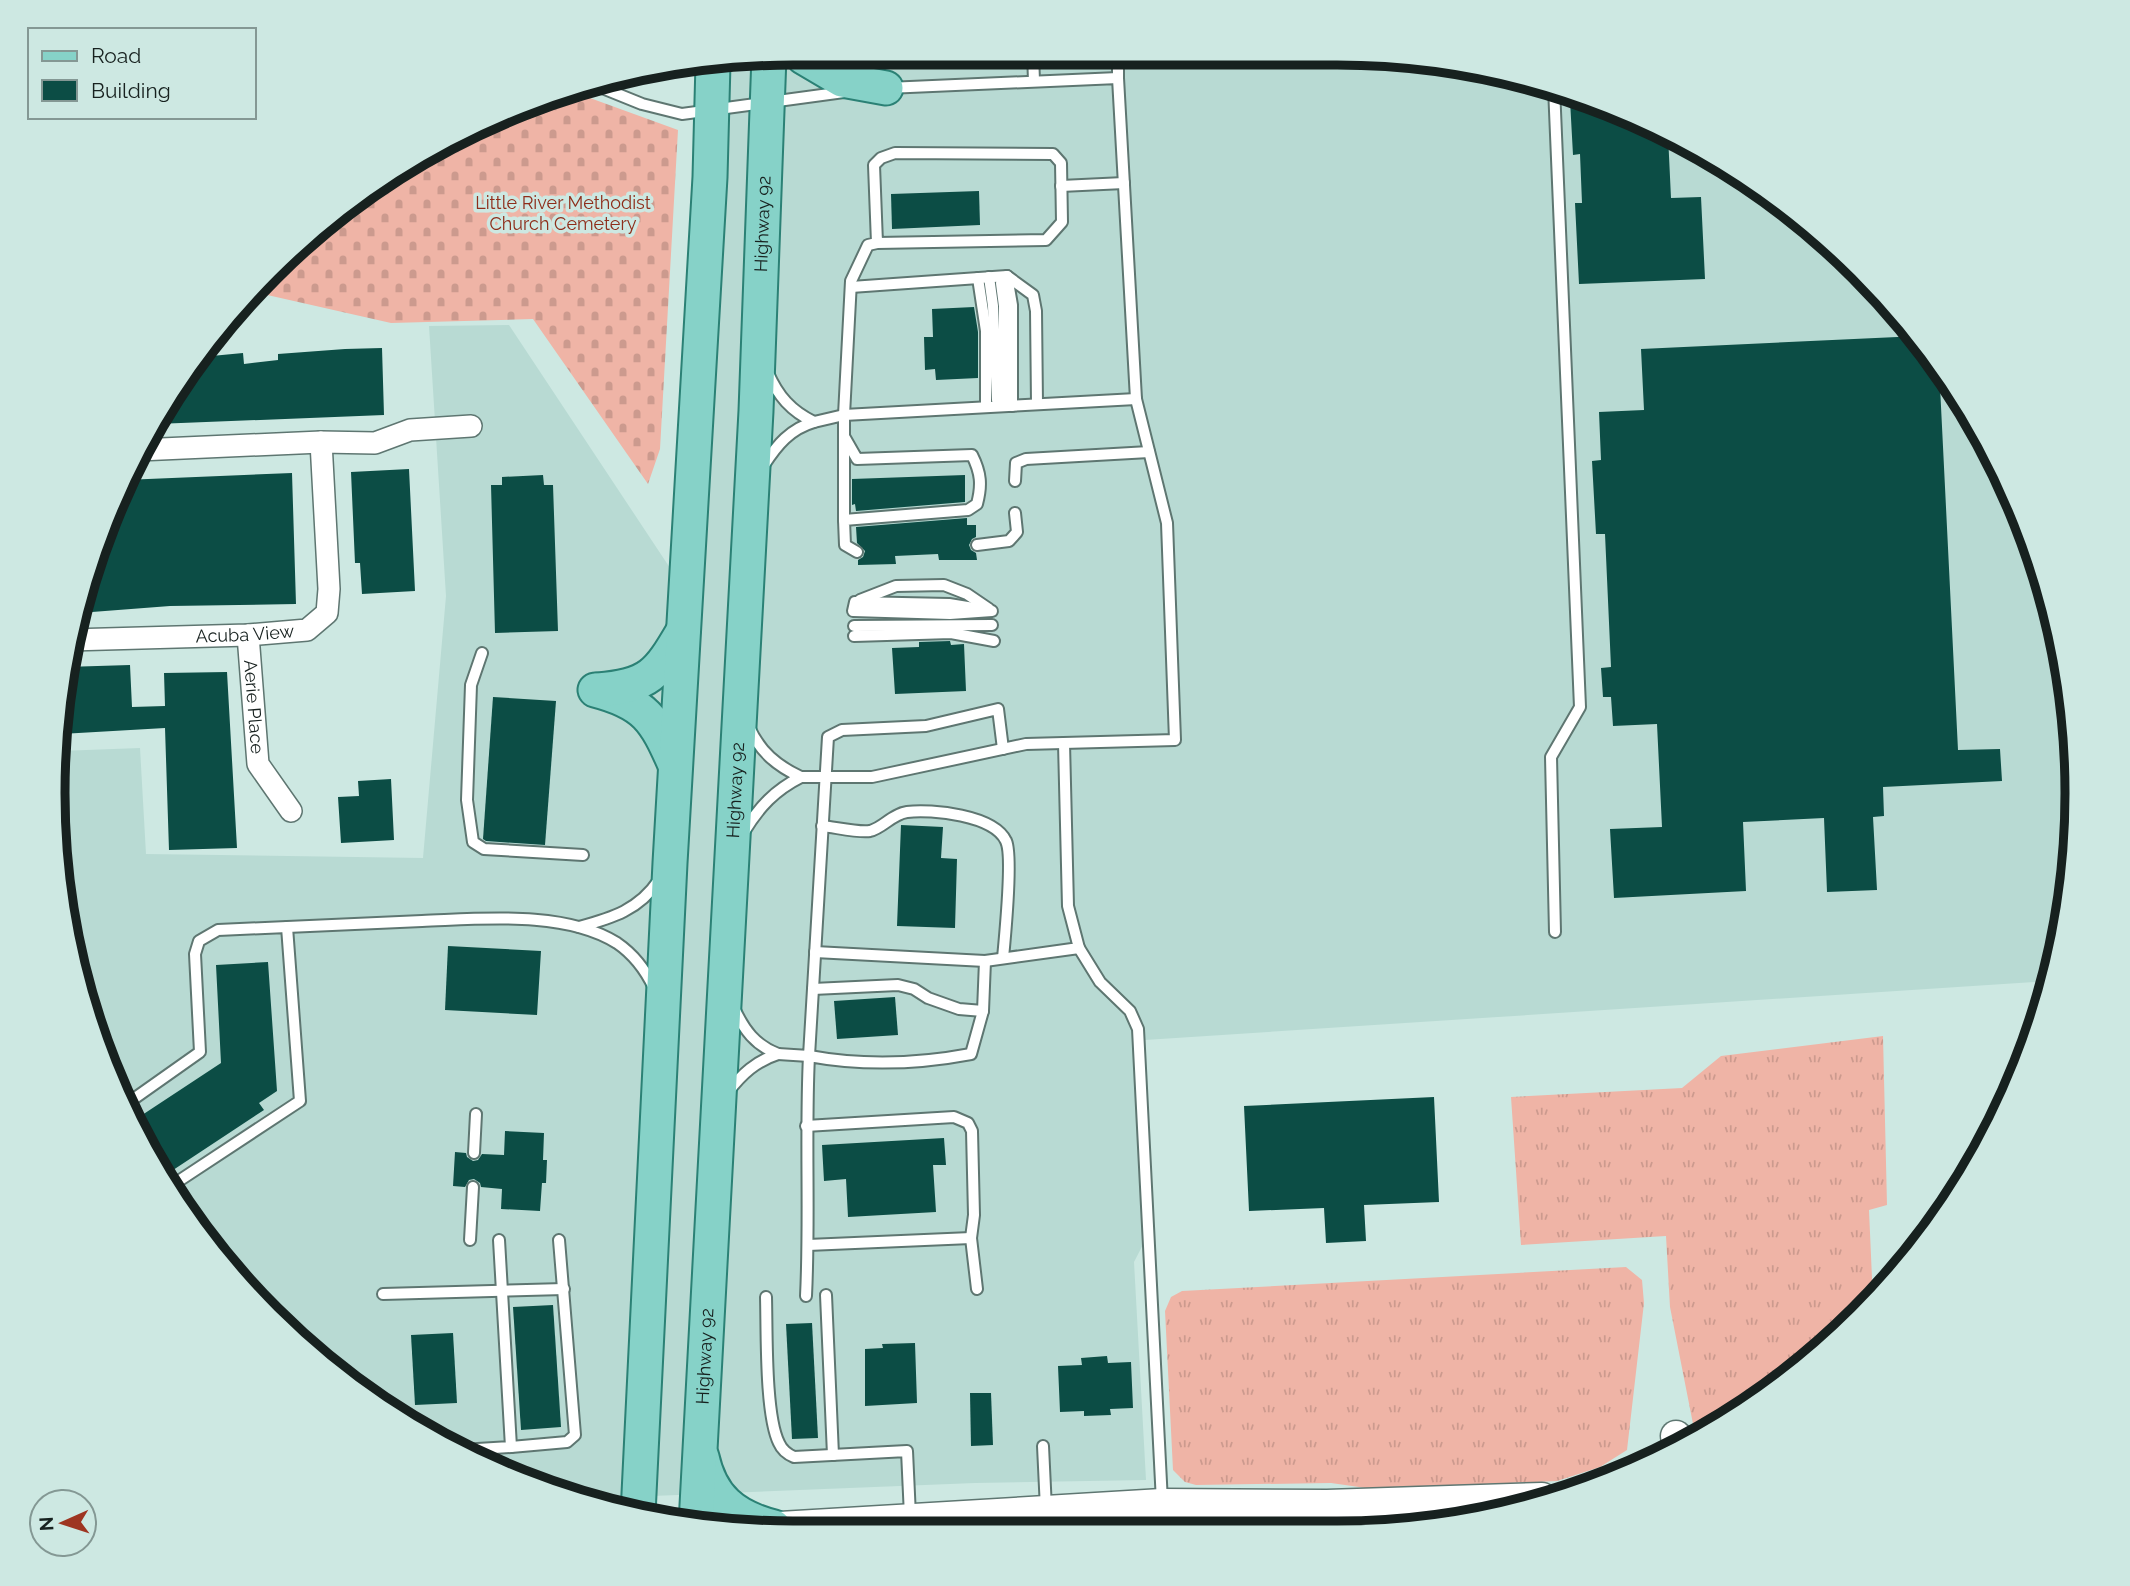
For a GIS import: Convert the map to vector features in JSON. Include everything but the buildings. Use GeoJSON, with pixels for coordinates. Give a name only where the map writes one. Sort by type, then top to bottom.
{"type":"FeatureCollection","features":[{"type":"Feature","properties":{"kind":"main road"},"geometry":{"type":"LineString","coordinates":[[817,65],[842,79],[886,88]]}},
{"type":"Feature","properties":{"kind":"main road","name":"Highway 92"},"geometry":{"type":"LineString","coordinates":[[696,1515],[752,486],[769,66]]}},
{"type":"Feature","properties":{"kind":"main road"},"geometry":{"type":"LineString","coordinates":[[638,1504],[675,767],[713,111],[713,69]]}},
{"type":"Feature","properties":{"kind":"main road"},"geometry":{"type":"LineString","coordinates":[[675,767],[662,735],[640,709],[616,696],[595,690],[630,686],[650,677],[670,653],[684,629]]}},
{"type":"Feature","properties":{"kind":"main road"},"geometry":{"type":"LineString","coordinates":[[700,1447],[710,1481],[728,1506],[741,1516],[754,1520]]}},
{"type":"Feature","properties":{"kind":"street"},"geometry":{"type":"LineString","coordinates":[[151,449],[321,442],[374,443],[410,429],[471,426]]}},
{"type":"Feature","properties":{"kind":"street","name":"Acuba View"},"geometry":{"type":"LineString","coordinates":[[82,640],[248,635],[307,630],[327,613],[329,589],[321,442]]}},
{"type":"Feature","properties":{"kind":"street","name":"Aerie Place"},"geometry":{"type":"LineString","coordinates":[[248,635],[258,764],[291,811]]}},
{"type":"Feature","properties":{"kind":"street"},"geometry":{"type":"LineString","coordinates":[[876,1521],[1047,1521],[1162,1504],[1327,1505],[1513,1499]]}},
{"type":"Feature","properties":{"kind":"street"},"geometry":{"type":"LineString","coordinates":[[1200,1521],[1327,1505]]}},
{"type":"Feature","properties":{"kind":"lane"},"geometry":{"type":"LineString","coordinates":[[1033,65],[1034,81]]}},
{"type":"Feature","properties":{"kind":"lane"},"geometry":{"type":"LineString","coordinates":[[740,707],[760,748],[778,765],[801,777],[872,777],[1026,744],[1175,740],[1167,523],[1136,399],[1118,65]]}},
{"type":"Feature","properties":{"kind":"lane"},"geometry":{"type":"LineString","coordinates":[[606,90],[642,104],[682,114],[806,96],[886,88],[1118,78]]}},
{"type":"Feature","properties":{"kind":"lane"},"geometry":{"type":"LineString","coordinates":[[1555,98],[1580,708],[1551,757],[1555,932]]}},
{"type":"Feature","properties":{"kind":"lane"},"geometry":{"type":"LineString","coordinates":[[857,552],[845,545],[844,415],[851,281],[869,245],[1046,240],[1062,222],[1061,163],[1053,154],[895,153],[881,158],[874,165],[877,243]]}},
{"type":"Feature","properties":{"kind":"lane"},"geometry":{"type":"LineString","coordinates":[[1061,186],[1124,183]]}},
{"type":"Feature","properties":{"kind":"lane"},"geometry":{"type":"LineString","coordinates":[[851,287],[993,277],[1033,295],[1037,404]]}},
{"type":"Feature","properties":{"kind":"lane"},"geometry":{"type":"LineString","coordinates":[[993,277],[1012,305],[1000,406]]}},
{"type":"Feature","properties":{"kind":"lane"},"geometry":{"type":"LineString","coordinates":[[993,277],[1000,406]]}},
{"type":"Feature","properties":{"kind":"lane"},"geometry":{"type":"LineString","coordinates":[[758,343],[780,395],[792,409],[814,422]]}},
{"type":"Feature","properties":{"kind":"lane"},"geometry":{"type":"LineString","coordinates":[[752,486],[780,442],[802,426],[844,415],[1136,399]]}},
{"type":"Feature","properties":{"kind":"lane"},"geometry":{"type":"LineString","coordinates":[[844,436],[857,459],[972,455],[980,471],[981,490],[977,504],[968,510],[844,520]]}},
{"type":"Feature","properties":{"kind":"lane"},"geometry":{"type":"LineString","coordinates":[[1015,481],[1016,463],[1026,460],[1149,452]]}},
{"type":"Feature","properties":{"kind":"lane"},"geometry":{"type":"LineString","coordinates":[[976,545],[1009,541],[1017,532],[1016,513]]}},
{"type":"Feature","properties":{"kind":"lane"},"geometry":{"type":"LineString","coordinates":[[944,585],[967,594],[992,611],[950,614],[854,607],[896,586],[944,585]]}},
{"type":"Feature","properties":{"kind":"lane"},"geometry":{"type":"LineString","coordinates":[[992,625],[854,631],[951,633],[994,641]]}},
{"type":"Feature","properties":{"kind":"lane"},"geometry":{"type":"LineString","coordinates":[[482,653],[471,685],[467,800],[473,842],[484,849],[583,855]]}},
{"type":"Feature","properties":{"kind":"lane"},"geometry":{"type":"LineString","coordinates":[[806,1296],[806,1126],[828,737],[842,730],[926,726],[998,709],[1003,749]]}},
{"type":"Feature","properties":{"kind":"lane"},"geometry":{"type":"LineString","coordinates":[[1064,743],[1068,906],[1079,948],[1100,982],[1130,1011],[1138,1029],[1162,1504]]}},
{"type":"Feature","properties":{"kind":"lane"},"geometry":{"type":"LineString","coordinates":[[732,853],[752,819],[771,796],[801,777]]}},
{"type":"Feature","properties":{"kind":"lane"},"geometry":{"type":"LineString","coordinates":[[822,826],[870,831],[895,815],[928,811],[975,818],[994,828],[1006,840],[1009,860],[1003,958]]}},
{"type":"Feature","properties":{"kind":"lane"},"geometry":{"type":"LineString","coordinates":[[578,927],[606,920],[634,908],[647,897],[670,863]]}},
{"type":"Feature","properties":{"kind":"lane"},"geometry":{"type":"LineString","coordinates":[[133,1099],[200,1052],[195,954],[199,941],[218,930],[516,917],[578,927],[604,936],[625,950],[643,969],[663,1006]]}},
{"type":"Feature","properties":{"kind":"lane"},"geometry":{"type":"LineString","coordinates":[[177,1182],[300,1101],[287,927]]}},
{"type":"Feature","properties":{"kind":"lane"},"geometry":{"type":"LineString","coordinates":[[815,952],[985,961],[1079,948]]}},
{"type":"Feature","properties":{"kind":"lane"},"geometry":{"type":"LineString","coordinates":[[725,988],[751,1037],[766,1049],[778,1054],[809,1056],[844,1063],[931,1062],[971,1054],[983,1011],[985,961]]}},
{"type":"Feature","properties":{"kind":"lane"},"geometry":{"type":"LineString","coordinates":[[813,989],[898,985],[914,989],[928,998],[959,1009],[983,1011]]}},
{"type":"Feature","properties":{"kind":"lane"},"geometry":{"type":"LineString","coordinates":[[719,1106],[745,1072],[766,1058],[778,1054]]}},
{"type":"Feature","properties":{"kind":"lane"},"geometry":{"type":"LineString","coordinates":[[474,1153],[476,1114]]}},
{"type":"Feature","properties":{"kind":"lane"},"geometry":{"type":"LineString","coordinates":[[806,1126],[954,1117],[968,1123],[972,1131],[974,1203],[971,1238],[978,1289]]}},
{"type":"Feature","properties":{"kind":"lane"},"geometry":{"type":"LineString","coordinates":[[470,1240],[473,1187]]}},
{"type":"Feature","properties":{"kind":"lane"},"geometry":{"type":"LineString","coordinates":[[808,1245],[971,1238]]}},
{"type":"Feature","properties":{"kind":"lane"},"geometry":{"type":"LineString","coordinates":[[499,1240],[511,1447]]}},
{"type":"Feature","properties":{"kind":"lane"},"geometry":{"type":"LineString","coordinates":[[477,1449],[567,1442],[575,1436],[559,1240]]}},
{"type":"Feature","properties":{"kind":"lane"},"geometry":{"type":"LineString","coordinates":[[383,1294],[564,1289]]}},
{"type":"Feature","properties":{"kind":"lane"},"geometry":{"type":"LineString","coordinates":[[826,1295],[833,1455]]}},
{"type":"Feature","properties":{"kind":"lane"},"geometry":{"type":"LineString","coordinates":[[766,1297],[771,1406],[780,1446],[794,1457],[907,1451],[910,1519]]}},
{"type":"Feature","properties":{"kind":"lane"},"geometry":{"type":"LineString","coordinates":[[1043,1446],[1047,1521]]}},
{"type":"Feature","properties":{"kind":"shaded area"},"geometry":{"type":"Polygon","coordinates":[[[793,65],[1385,66],[1479,79],[1571,103],[1616,120],[1701,162],[1742,187],[1817,245],[1885,313],[1943,388],[1968,429],[2010,514],[2027,559],[2051,651],[2059,698],[2064,745],[2064,841],[2051,935],[2040,982],[1145,1040],[1149,1233],[1134,1262],[1146,1480],[975,1483],[612,1498],[559,1483],[514,1466],[429,1424],[350,1371],[313,1341],[245,1273],[187,1198],[162,1157],[120,1072],[90,981],[79,935],[66,841],[66,751],[140,748],[146,854],[423,858],[446,596],[429,326],[509,325],[674,574],[701,71],[793,65]]]}},
{"type":"Feature","properties":{"kind":"green space","name":"Little River Methodist Church Cemetery"},"geometry":{"type":"Polygon","coordinates":[[[584,96],[678,130],[660,449],[648,484],[533,319],[391,323],[263,294],[313,245],[388,187],[429,162],[514,120],[584,96]]]}},
{"type":"Feature","properties":{"kind":"green space"},"geometry":{"type":"Polygon","coordinates":[[[1883,1036],[1887,1205],[1869,1210],[1872,1286],[1817,1341],[1780,1371],[1742,1399],[1694,1428],[1670,1307],[1666,1236],[1521,1245],[1511,1097],[1682,1088],[1721,1056],[1883,1036]]]}},
{"type":"Feature","properties":{"kind":"green space"},"geometry":{"type":"Polygon","coordinates":[[[1626,1267],[1642,1280],[1644,1303],[1627,1450],[1600,1467],[1557,1481],[1373,1489],[1331,1483],[1196,1485],[1185,1482],[1173,1470],[1165,1311],[1171,1297],[1182,1291],[1626,1267]]]}}]}
